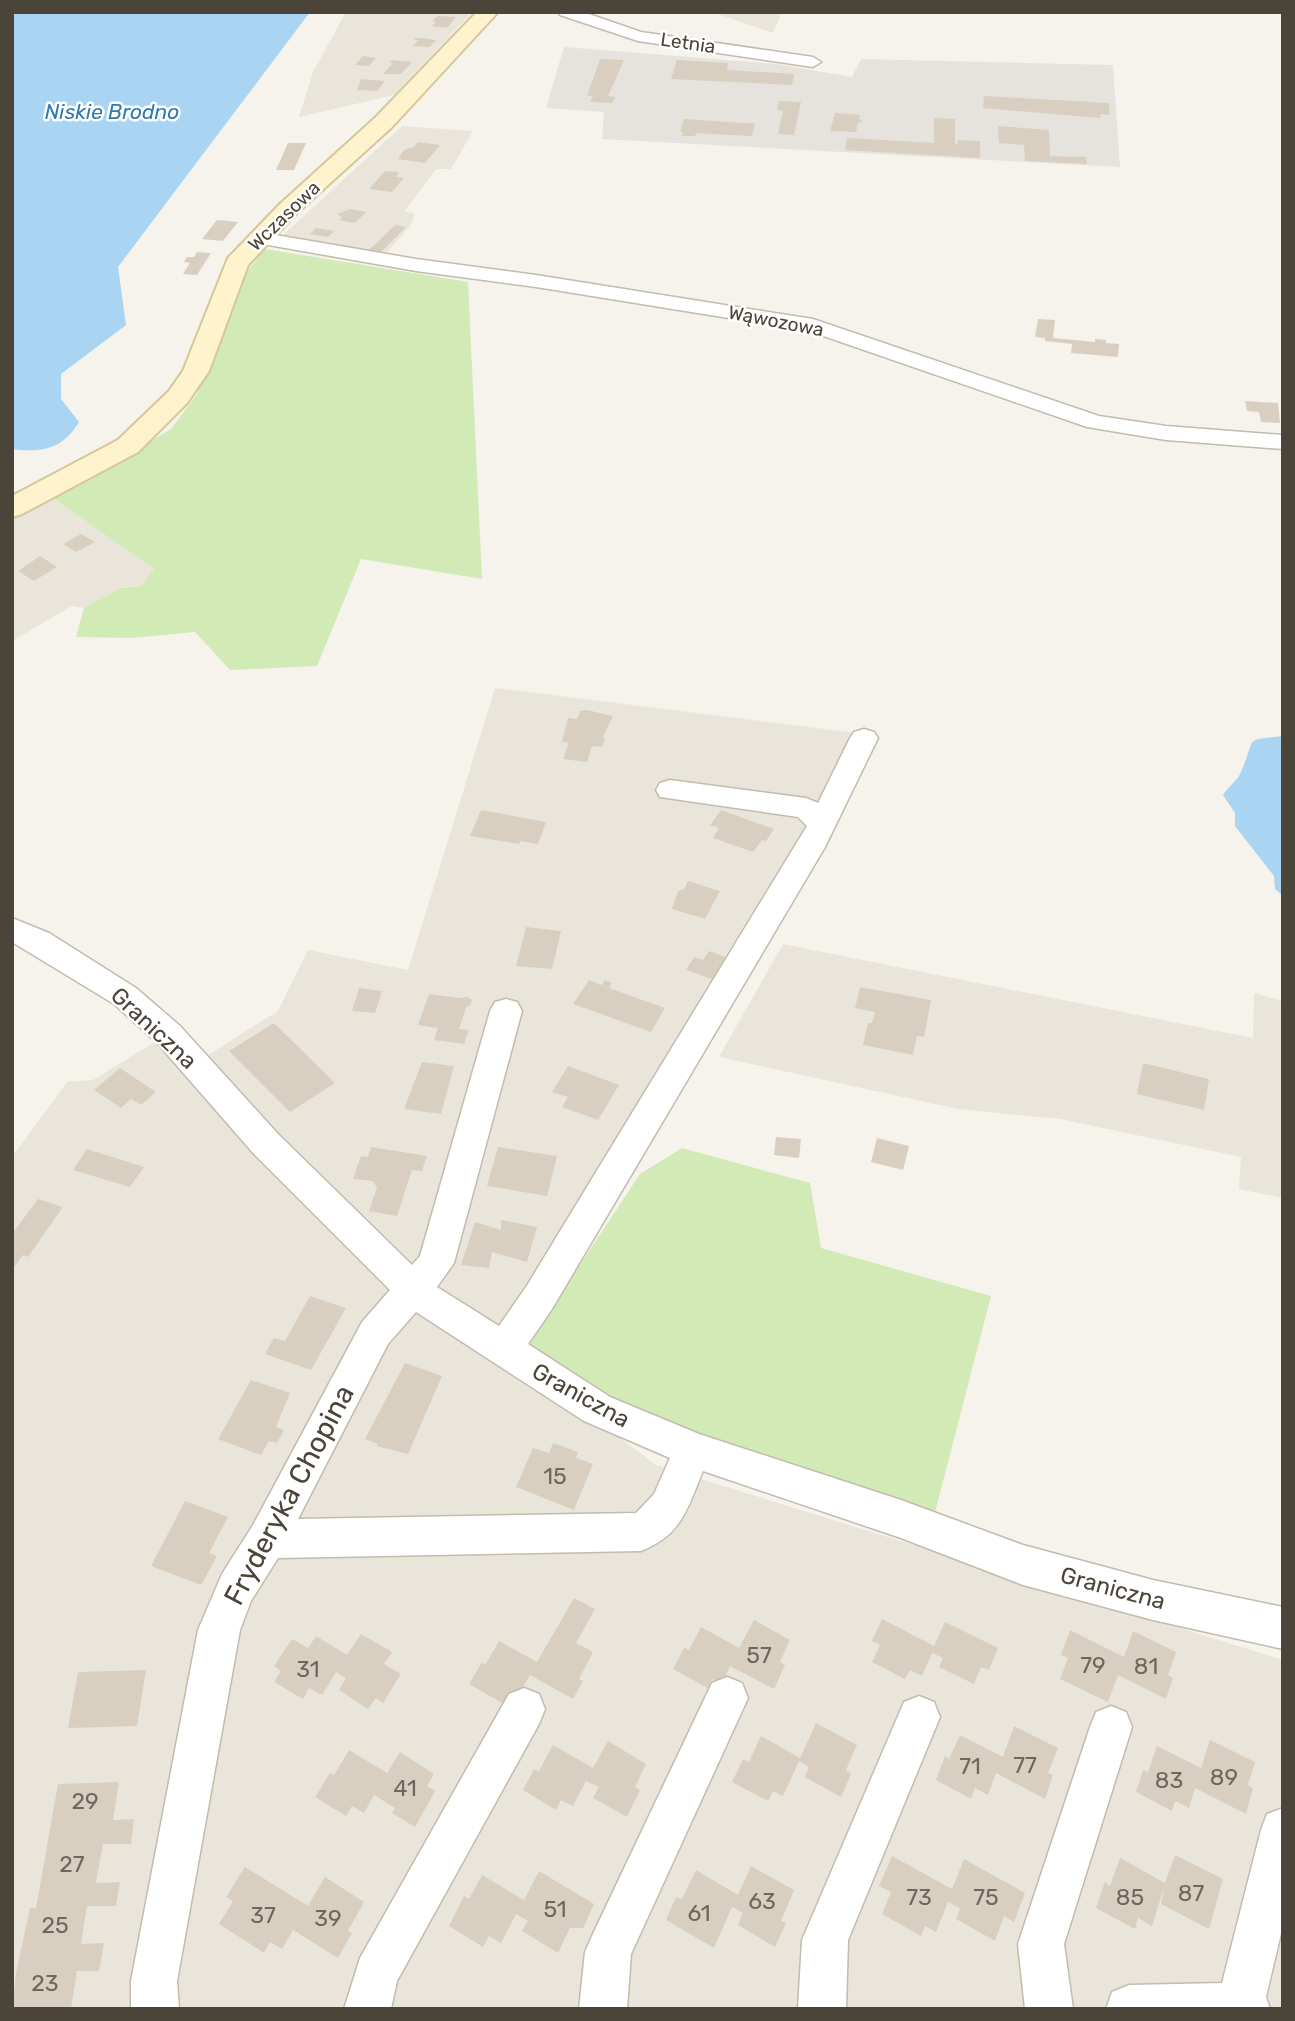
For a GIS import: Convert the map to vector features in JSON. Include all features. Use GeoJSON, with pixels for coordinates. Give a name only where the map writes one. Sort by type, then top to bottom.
{"type":"FeatureCollection","features":[{"type":"Feature","properties":{"kind":"street","name":"Wczasowa"},"geometry":{"type":"LineString","coordinates":[[12,508],[128,446],[178,397],[196,371],[237,264],[258,238],[384,122],[488,12]]}},
{"type":"Feature","properties":{"kind":"street","name":"Letnia"},"geometry":{"type":"LineString","coordinates":[[566,12],[638,36],[813,62]]}},
{"type":"Feature","properties":{"kind":"street","name":"Wąwozowa"},"geometry":{"type":"LineString","coordinates":[[258,238],[416,265],[536,281],[813,325],[1095,422],[1166,433],[1283,442]]}},
{"type":"Feature","properties":{"kind":"street"},"geometry":{"type":"LineString","coordinates":[[503,1350],[540,1298],[811,847],[864,738]]}},
{"type":"Feature","properties":{"kind":"street"},"geometry":{"type":"LineString","coordinates":[[670,790],[806,808],[822,823]]}},
{"type":"Feature","properties":{"kind":"street","name":"Graniczna"},"geometry":{"type":"LineString","coordinates":[[12,929],[125,996],[169,1035],[266,1144],[414,1291],[597,1409],[694,1450],[901,1519],[1023,1564],[1153,1600],[1283,1628]]}},
{"type":"Feature","properties":{"kind":"street","name":"Fryderyka Chopina"},"geometry":{"type":"LineString","coordinates":[[155,2009],[154,1981],[219,1630],[236,1588],[267,1539],[375,1333],[436,1263],[506,1012]]}},
{"type":"Feature","properties":{"kind":"street"},"geometry":{"type":"LineString","coordinates":[[267,1539],[641,1532],[654,1527],[665,1514],[684,1466],[694,1450]]}},
{"type":"Feature","properties":{"kind":"street"},"geometry":{"type":"LineString","coordinates":[[603,2009],[608,1952],[727,1698]]}},
{"type":"Feature","properties":{"kind":"street"},"geometry":{"type":"LineString","coordinates":[[367,2009],[376,1975],[524,1709]]}},
{"type":"Feature","properties":{"kind":"street"},"geometry":{"type":"LineString","coordinates":[[822,2009],[825,1940],[919,1717]]}},
{"type":"Feature","properties":{"kind":"street"},"geometry":{"type":"LineString","coordinates":[[1049,2009],[1041,1944],[1111,1727]]}},
{"type":"Feature","properties":{"kind":"street"},"geometry":{"type":"LineString","coordinates":[[1129,2009],[1244,2007],[1283,1830]]}},
{"type":"Feature","properties":{"kind":"shaded area"},"geometry":{"type":"Polygon","coordinates":[[[346,12],[472,12],[394,95],[299,117],[313,72],[346,12]]]}},
{"type":"Feature","properties":{"kind":"shaded area"},"geometry":{"type":"Polygon","coordinates":[[[712,12],[782,12],[773,33],[712,12]]]}},
{"type":"Feature","properties":{"kind":"shaded area"},"geometry":{"type":"Polygon","coordinates":[[[564,47],[776,64],[852,77],[861,59],[1113,65],[1120,167],[602,139],[604,112],[546,108],[564,47]]]}},
{"type":"Feature","properties":{"kind":"shaded area"},"geometry":{"type":"Polygon","coordinates":[[[402,126],[473,131],[451,169],[436,169],[405,211],[415,214],[410,226],[383,257],[282,236],[402,126]]]}},
{"type":"Feature","properties":{"kind":"shaded area"},"geometry":{"type":"Polygon","coordinates":[[[53,498],[155,569],[141,586],[122,587],[84,608],[72,606],[12,641],[12,517],[53,498]]]}},
{"type":"Feature","properties":{"kind":"shaded area"},"geometry":{"type":"Polygon","coordinates":[[[495,688],[856,733],[823,811],[750,917],[503,1334],[397,1259],[205,1057],[278,1011],[308,950],[408,970],[495,688]]]}},
{"type":"Feature","properties":{"kind":"shaded area"},"geometry":{"type":"Polygon","coordinates":[[[783,944],[1253,1038],[1254,993],[1283,1001],[1283,1198],[1239,1189],[1241,1157],[1060,1119],[958,1109],[719,1057],[783,944]]]}},
{"type":"Feature","properties":{"kind":"shaded area"},"geometry":{"type":"Polygon","coordinates":[[[155,1042],[319,1214],[656,1465],[1283,1660],[1283,2009],[12,2009],[12,1157],[67,1082],[93,1080],[155,1042]]]}},
{"type":"Feature","properties":{"kind":"green space"},"geometry":{"type":"Polygon","coordinates":[[[265,249],[468,282],[482,579],[361,559],[317,666],[230,670],[195,632],[131,638],[76,637],[84,608],[120,588],[141,586],[154,569],[53,498],[171,429],[197,394],[244,275],[265,249]]]}},
{"type":"Feature","properties":{"kind":"green space"},"geometry":{"type":"Polygon","coordinates":[[[682,1148],[810,1183],[821,1248],[991,1296],[933,1520],[690,1441],[520,1355],[640,1174],[682,1148]]]}},
{"type":"Feature","properties":{"kind":"water","name":"Niskie Brodno"},"geometry":{"type":"Polygon","coordinates":[[[12,12],[310,12],[118,267],[126,325],[61,374],[61,399],[79,422],[59,443],[33,450],[12,449],[12,12]]]}},
{"type":"Feature","properties":{"kind":"water"},"geometry":{"type":"Polygon","coordinates":[[[1283,736],[1283,896],[1275,889],[1274,876],[1235,826],[1235,813],[1223,795],[1239,776],[1252,742],[1283,736]]]}},
{"type":"Feature","properties":{"kind":"building"},"geometry":{"type":"Polygon","coordinates":[[[438,16],[456,17],[447,28],[432,26],[436,22],[432,21],[438,16]]]}},
{"type":"Feature","properties":{"kind":"building"},"geometry":{"type":"Polygon","coordinates":[[[416,38],[436,40],[430,47],[413,46],[418,40],[414,40],[416,38]]]}},
{"type":"Feature","properties":{"kind":"building"},"geometry":{"type":"Polygon","coordinates":[[[363,56],[376,58],[369,66],[355,65],[363,56]]]}},
{"type":"Feature","properties":{"kind":"building"},"geometry":{"type":"Polygon","coordinates":[[[600,59],[624,60],[608,96],[615,97],[612,103],[590,102],[593,96],[587,96],[600,59]]]}},
{"type":"Feature","properties":{"kind":"building"},"geometry":{"type":"Polygon","coordinates":[[[677,60],[728,63],[727,70],[794,74],[792,85],[671,79],[677,60]]]}},
{"type":"Feature","properties":{"kind":"building"},"geometry":{"type":"Polygon","coordinates":[[[389,62],[412,62],[401,74],[383,74],[393,63],[389,62]]]}},
{"type":"Feature","properties":{"kind":"building"},"geometry":{"type":"Polygon","coordinates":[[[361,79],[385,81],[377,91],[357,90],[361,79]]]}},
{"type":"Feature","properties":{"kind":"building"},"geometry":{"type":"Polygon","coordinates":[[[984,96],[1109,103],[1110,115],[1100,114],[1101,118],[983,108],[984,96]]]}},
{"type":"Feature","properties":{"kind":"building"},"geometry":{"type":"Polygon","coordinates":[[[779,101],[801,102],[794,135],[778,134],[783,111],[777,110],[779,101]]]}},
{"type":"Feature","properties":{"kind":"building"},"geometry":{"type":"Polygon","coordinates":[[[835,113],[860,115],[859,119],[863,121],[858,123],[856,132],[830,131],[835,113]]]}},
{"type":"Feature","properties":{"kind":"building"},"geometry":{"type":"Polygon","coordinates":[[[934,118],[955,119],[955,144],[958,144],[958,140],[980,141],[980,158],[845,150],[847,138],[934,143],[934,118]]]}},
{"type":"Feature","properties":{"kind":"building"},"geometry":{"type":"Polygon","coordinates":[[[684,119],[755,123],[752,136],[696,133],[695,136],[682,136],[683,132],[680,132],[684,119]]]}},
{"type":"Feature","properties":{"kind":"building"},"geometry":{"type":"Polygon","coordinates":[[[998,126],[1049,130],[1050,156],[1086,157],[1087,164],[1025,161],[1024,145],[999,143],[998,126]]]}},
{"type":"Feature","properties":{"kind":"building"},"geometry":{"type":"Polygon","coordinates":[[[418,142],[440,145],[425,163],[398,159],[404,150],[414,147],[418,142]]]}},
{"type":"Feature","properties":{"kind":"building"},"geometry":{"type":"Polygon","coordinates":[[[288,143],[306,143],[294,170],[276,170],[288,143]]]}},
{"type":"Feature","properties":{"kind":"building"},"geometry":{"type":"Polygon","coordinates":[[[385,171],[399,172],[396,177],[404,178],[392,192],[369,189],[385,171]]]}},
{"type":"Feature","properties":{"kind":"building"},"geometry":{"type":"Polygon","coordinates":[[[350,209],[366,212],[355,223],[339,220],[342,217],[337,214],[350,209]]]}},
{"type":"Feature","properties":{"kind":"building"},"geometry":{"type":"Polygon","coordinates":[[[217,220],[238,222],[223,241],[202,239],[217,220]]]}},
{"type":"Feature","properties":{"kind":"building"},"geometry":{"type":"Polygon","coordinates":[[[395,225],[406,227],[378,255],[367,252],[395,225]]]}},
{"type":"Feature","properties":{"kind":"building"},"geometry":{"type":"Polygon","coordinates":[[[316,228],[334,231],[328,237],[310,234],[316,228]]]}},
{"type":"Feature","properties":{"kind":"building"},"geometry":{"type":"Polygon","coordinates":[[[197,252],[211,253],[197,275],[183,274],[190,263],[184,262],[187,257],[194,257],[197,252]]]}},
{"type":"Feature","properties":{"kind":"building"},"geometry":{"type":"Polygon","coordinates":[[[1038,319],[1055,320],[1053,338],[1095,342],[1095,339],[1106,340],[1106,343],[1119,344],[1118,357],[1071,353],[1072,344],[1035,337],[1038,319]]]}},
{"type":"Feature","properties":{"kind":"building"},"geometry":{"type":"Polygon","coordinates":[[[1245,401],[1278,403],[1280,423],[1261,422],[1259,412],[1247,411],[1245,401]]]}},
{"type":"Feature","properties":{"kind":"building"},"geometry":{"type":"Polygon","coordinates":[[[81,534],[95,542],[76,552],[63,544],[81,534]]]}},
{"type":"Feature","properties":{"kind":"building"},"geometry":{"type":"Polygon","coordinates":[[[40,556],[57,567],[34,581],[18,571],[40,556]]]}},
{"type":"Feature","properties":{"kind":"building"},"geometry":{"type":"Polygon","coordinates":[[[580,711],[613,716],[603,737],[602,747],[592,746],[587,762],[563,759],[569,743],[562,742],[568,718],[577,719],[580,711]]]}},
{"type":"Feature","properties":{"kind":"building"},"geometry":{"type":"Polygon","coordinates":[[[481,810],[546,822],[538,844],[521,841],[519,844],[470,836],[481,810]]]}},
{"type":"Feature","properties":{"kind":"building"},"geometry":{"type":"Polygon","coordinates":[[[721,810],[774,829],[766,841],[762,840],[753,852],[713,838],[719,828],[710,825],[721,810]]]}},
{"type":"Feature","properties":{"kind":"building"},"geometry":{"type":"Polygon","coordinates":[[[688,881],[720,891],[705,919],[672,909],[678,891],[684,889],[688,881]]]}},
{"type":"Feature","properties":{"kind":"building"},"geometry":{"type":"Polygon","coordinates":[[[526,927],[561,931],[552,969],[516,966],[526,927]]]}},
{"type":"Feature","properties":{"kind":"building"},"geometry":{"type":"Polygon","coordinates":[[[709,951],[729,958],[715,980],[686,970],[694,957],[703,960],[709,951]]]}},
{"type":"Feature","properties":{"kind":"building"},"geometry":{"type":"Polygon","coordinates":[[[589,980],[602,985],[605,980],[612,983],[609,988],[665,1008],[651,1032],[573,1004],[589,980]]]}},
{"type":"Feature","properties":{"kind":"building"},"geometry":{"type":"Polygon","coordinates":[[[860,987],[931,1000],[924,1037],[917,1036],[913,1055],[863,1045],[868,1023],[872,1023],[875,1012],[855,1008],[860,987]]]}},
{"type":"Feature","properties":{"kind":"building"},"geometry":{"type":"Polygon","coordinates":[[[359,988],[382,991],[375,1013],[352,1011],[359,988]]]}},
{"type":"Feature","properties":{"kind":"building"},"geometry":{"type":"Polygon","coordinates":[[[429,994],[468,997],[472,1000],[470,1006],[466,1007],[459,1029],[469,1030],[464,1044],[434,1040],[438,1028],[418,1025],[429,994]]]}},
{"type":"Feature","properties":{"kind":"building"},"geometry":{"type":"Polygon","coordinates":[[[274,1023],[335,1083],[290,1112],[229,1051],[274,1023]]]}},
{"type":"Feature","properties":{"kind":"building"},"geometry":{"type":"Polygon","coordinates":[[[422,1062],[454,1066],[441,1114],[404,1109],[422,1062]]]}},
{"type":"Feature","properties":{"kind":"building"},"geometry":{"type":"Polygon","coordinates":[[[1143,1063],[1209,1079],[1204,1110],[1137,1094],[1143,1063]]]}},
{"type":"Feature","properties":{"kind":"building"},"geometry":{"type":"Polygon","coordinates":[[[568,1066],[619,1085],[598,1120],[562,1107],[568,1097],[552,1092],[568,1066]]]}},
{"type":"Feature","properties":{"kind":"building"},"geometry":{"type":"Polygon","coordinates":[[[120,1068],[156,1092],[141,1105],[131,1099],[121,1108],[94,1090],[120,1068]]]}},
{"type":"Feature","properties":{"kind":"building"},"geometry":{"type":"Polygon","coordinates":[[[776,1137],[801,1139],[799,1158],[774,1155],[776,1137]]]}},
{"type":"Feature","properties":{"kind":"building"},"geometry":{"type":"Polygon","coordinates":[[[877,1138],[909,1146],[903,1170],[871,1162],[877,1138]]]}},
{"type":"Feature","properties":{"kind":"building"},"geometry":{"type":"Polygon","coordinates":[[[371,1147],[427,1156],[422,1171],[412,1170],[397,1216],[369,1211],[377,1188],[373,1181],[353,1179],[361,1156],[368,1157],[371,1147]]]}},
{"type":"Feature","properties":{"kind":"building"},"geometry":{"type":"Polygon","coordinates":[[[498,1147],[557,1156],[547,1196],[487,1186],[498,1147]]]}},
{"type":"Feature","properties":{"kind":"building"},"geometry":{"type":"Polygon","coordinates":[[[87,1149],[144,1167],[130,1187],[73,1170],[87,1149]]]}},
{"type":"Feature","properties":{"kind":"building"},"geometry":{"type":"Polygon","coordinates":[[[38,1199],[63,1207],[28,1257],[23,1255],[12,1270],[12,1234],[38,1199]]]}},
{"type":"Feature","properties":{"kind":"building"},"geometry":{"type":"Polygon","coordinates":[[[501,1220],[537,1227],[527,1262],[492,1252],[489,1268],[461,1265],[475,1222],[501,1230],[501,1220]]]}},
{"type":"Feature","properties":{"kind":"building"},"geometry":{"type":"Polygon","coordinates":[[[310,1296],[346,1308],[311,1370],[265,1354],[274,1338],[285,1341],[310,1296]]]}},
{"type":"Feature","properties":{"kind":"building"},"geometry":{"type":"Polygon","coordinates":[[[405,1363],[442,1376],[408,1454],[377,1446],[378,1444],[365,1439],[405,1363]]]}},
{"type":"Feature","properties":{"kind":"building"},"geometry":{"type":"Polygon","coordinates":[[[251,1380],[290,1393],[276,1427],[284,1430],[277,1443],[269,1441],[261,1455],[218,1439],[251,1380]]]}},
{"type":"Feature","properties":{"kind":"building"},"geometry":{"type":"Polygon","coordinates":[[[553,1443],[578,1452],[576,1458],[593,1464],[574,1510],[516,1487],[533,1448],[549,1453],[553,1443]]]}},
{"type":"Feature","properties":{"kind":"building"},"geometry":{"type":"Polygon","coordinates":[[[185,1501],[228,1517],[209,1553],[217,1556],[201,1585],[151,1566],[185,1501]]]}},
{"type":"Feature","properties":{"kind":"building"},"geometry":{"type":"Polygon","coordinates":[[[574,1598],[595,1609],[576,1643],[593,1652],[579,1679],[583,1681],[573,1699],[530,1675],[511,1708],[469,1684],[482,1662],[485,1665],[499,1641],[537,1662],[574,1598]]]}},
{"type":"Feature","properties":{"kind":"building"},"geometry":{"type":"Polygon","coordinates":[[[882,1619],[934,1646],[945,1622],[998,1648],[989,1670],[981,1667],[974,1684],[939,1667],[943,1658],[932,1653],[922,1676],[910,1670],[905,1679],[872,1662],[880,1645],[872,1641],[882,1619]]]}},
{"type":"Feature","properties":{"kind":"building"},"geometry":{"type":"Polygon","coordinates":[[[754,1620],[790,1640],[780,1662],[785,1665],[774,1689],[730,1666],[722,1683],[712,1679],[708,1688],[673,1669],[684,1648],[689,1650],[701,1627],[739,1648],[754,1620]]]}},
{"type":"Feature","properties":{"kind":"building"},"geometry":{"type":"Polygon","coordinates":[[[1070,1630],[1124,1657],[1133,1631],[1176,1652],[1168,1675],[1173,1678],[1166,1699],[1118,1675],[1108,1702],[1060,1679],[1068,1658],[1061,1655],[1070,1630]]]}},
{"type":"Feature","properties":{"kind":"building"},"geometry":{"type":"Polygon","coordinates":[[[361,1634],[392,1652],[384,1664],[401,1674],[383,1703],[376,1698],[368,1709],[339,1690],[346,1678],[336,1672],[322,1695],[309,1688],[303,1699],[274,1682],[281,1671],[274,1666],[292,1639],[308,1648],[316,1636],[347,1655],[361,1634]]]}},
{"type":"Feature","properties":{"kind":"building"},"geometry":{"type":"Polygon","coordinates":[[[146,1670],[137,1726],[68,1728],[78,1672],[146,1670]]]}},
{"type":"Feature","properties":{"kind":"building"},"geometry":{"type":"Polygon","coordinates":[[[816,1723],[857,1745],[846,1770],[851,1774],[841,1797],[805,1777],[809,1767],[799,1761],[783,1796],[773,1791],[768,1801],[732,1782],[743,1759],[749,1762],[761,1736],[800,1758],[816,1723]]]}},
{"type":"Feature","properties":{"kind":"building"},"geometry":{"type":"Polygon","coordinates":[[[1014,1726],[1058,1748],[1048,1773],[1053,1775],[1045,1799],[996,1773],[988,1795],[975,1788],[971,1799],[936,1780],[945,1756],[949,1759],[960,1735],[1003,1757],[1014,1726]]]}},
{"type":"Feature","properties":{"kind":"building"},"geometry":{"type":"Polygon","coordinates":[[[1210,1740],[1255,1762],[1248,1785],[1253,1788],[1246,1814],[1195,1788],[1189,1808],[1175,1801],[1172,1811],[1136,1792],[1143,1770],[1148,1772],[1157,1746],[1201,1768],[1210,1740]]]}},
{"type":"Feature","properties":{"kind":"building"},"geometry":{"type":"Polygon","coordinates":[[[608,1741],[646,1764],[635,1787],[640,1790],[627,1817],[593,1798],[599,1787],[586,1781],[573,1806],[561,1800],[556,1810],[523,1790],[534,1769],[539,1771],[553,1745],[593,1768],[608,1741]]]}},
{"type":"Feature","properties":{"kind":"building"},"geometry":{"type":"Polygon","coordinates":[[[349,1750],[387,1773],[400,1752],[434,1774],[427,1786],[435,1791],[415,1827],[392,1813],[395,1808],[374,1795],[364,1813],[352,1806],[346,1816],[315,1797],[330,1773],[334,1775],[349,1750]]]}},
{"type":"Feature","properties":{"kind":"building"},"geometry":{"type":"Polygon","coordinates":[[[119,1782],[113,1820],[134,1819],[131,1844],[103,1844],[96,1883],[120,1882],[116,1906],[87,1906],[81,1944],[104,1943],[99,1971],[77,1971],[71,2009],[12,2009],[16,1973],[30,1908],[36,1908],[58,1784],[119,1782]]]}},
{"type":"Feature","properties":{"kind":"building"},"geometry":{"type":"Polygon","coordinates":[[[1175,1855],[1223,1879],[1209,1929],[1161,1904],[1164,1888],[1152,1926],[1138,1918],[1135,1929],[1096,1908],[1105,1882],[1110,1886],[1120,1858],[1165,1883],[1175,1855]]]}},
{"type":"Feature","properties":{"kind":"building"},"geometry":{"type":"Polygon","coordinates":[[[892,1856],[952,1889],[964,1859],[1025,1893],[1014,1922],[1004,1916],[995,1941],[956,1919],[960,1908],[948,1902],[936,1932],[925,1926],[921,1936],[882,1914],[891,1892],[879,1886],[892,1856]]]}},
{"type":"Feature","properties":{"kind":"building"},"geometry":{"type":"Polygon","coordinates":[[[751,1866],[794,1890],[781,1921],[786,1923],[775,1947],[738,1925],[743,1913],[732,1907],[714,1948],[666,1920],[676,1897],[682,1899],[696,1870],[738,1895],[751,1866]]]}},
{"type":"Feature","properties":{"kind":"building"},"geometry":{"type":"Polygon","coordinates":[[[245,1867],[308,1906],[325,1877],[364,1902],[348,1931],[352,1933],[338,1958],[293,1930],[282,1949],[270,1942],[264,1953],[219,1924],[233,1901],[226,1897],[245,1867]]]}},
{"type":"Feature","properties":{"kind":"building"},"geometry":{"type":"Polygon","coordinates":[[[539,1871],[594,1904],[583,1928],[570,1928],[558,1953],[522,1931],[528,1921],[516,1914],[501,1943],[489,1936],[483,1947],[449,1926],[464,1896],[469,1899],[482,1875],[524,1900],[539,1871]]]}}]}
